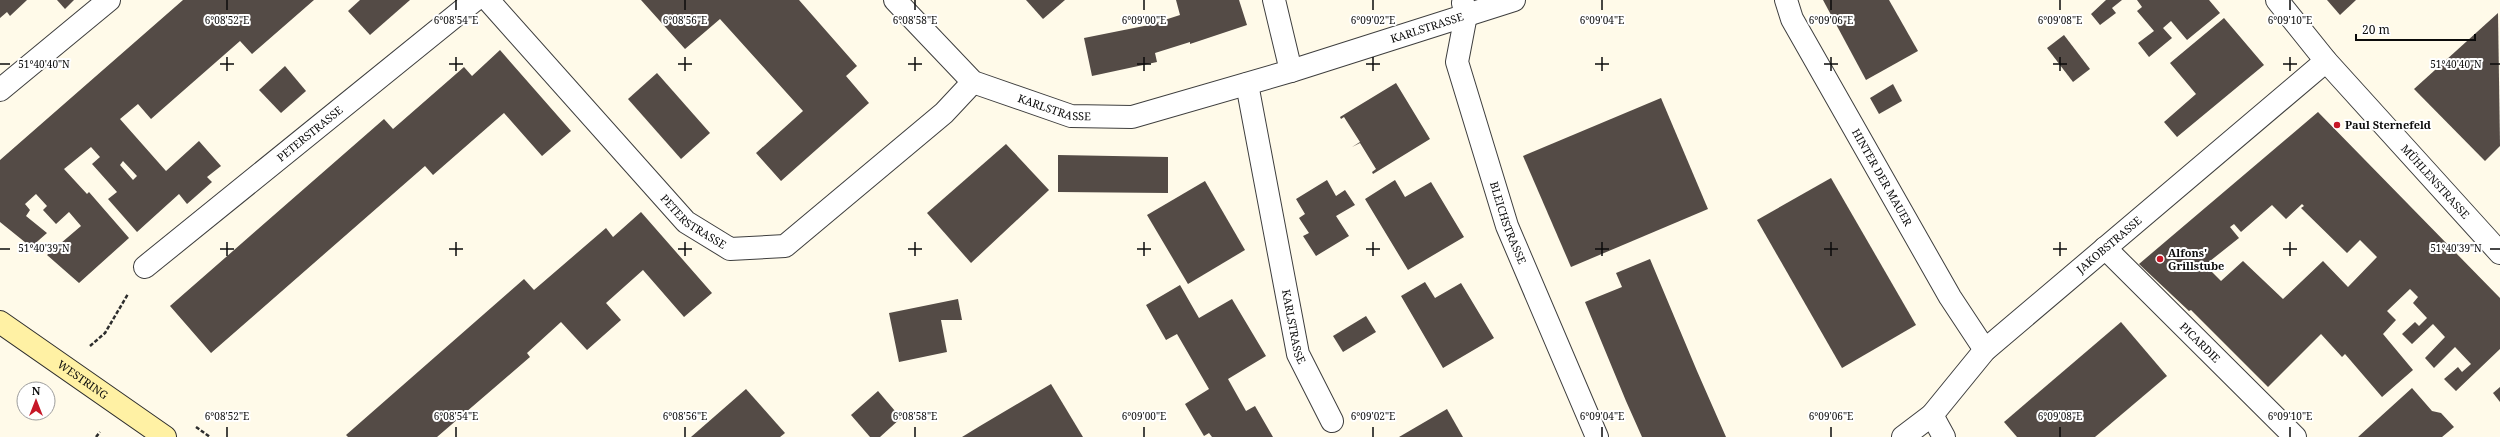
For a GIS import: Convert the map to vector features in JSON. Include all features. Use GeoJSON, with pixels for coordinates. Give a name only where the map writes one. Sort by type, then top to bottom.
{"type":"FeatureCollection","features":[{"type":"Feature","properties":{"kind":"main road","name":"WESTRING"},"geometry":{"type":"LineString","coordinates":[[0,322],[166,437]]}},
{"type":"Feature","properties":{"kind":"street"},"geometry":{"type":"LineString","coordinates":[[0,90],[109,0]]}},
{"type":"Feature","properties":{"kind":"street","name":"PETERSTRASSE"},"geometry":{"type":"LineString","coordinates":[[145,267],[475,0]]}},
{"type":"Feature","properties":{"kind":"street","name":"PETERSTRASSE"},"geometry":{"type":"LineString","coordinates":[[488,0],[686,222],[730,249],[785,246],[944,113],[973,82]]}},
{"type":"Feature","properties":{"kind":"street","name":"KARLSTRASSE"},"geometry":{"type":"LineString","coordinates":[[895,0],[973,82],[1071,116],[1132,117],[1291,71],[1464,8],[1514,0]]}},
{"type":"Feature","properties":{"kind":"street"},"geometry":{"type":"LineString","coordinates":[[1274,0],[1291,71]]}},
{"type":"Feature","properties":{"kind":"street","name":"HINTER DER MAUER"},"geometry":{"type":"LineString","coordinates":[[1786,0],[1796,26],[1950,297],[1985,350]]}},
{"type":"Feature","properties":{"kind":"street","name":"MÜHLENSTRASSE"},"geometry":{"type":"LineString","coordinates":[[2277,0],[2326,61],[2500,253]]}},
{"type":"Feature","properties":{"kind":"street","name":"BLEICHSTRASSE"},"geometry":{"type":"LineString","coordinates":[[1464,8],[1457,62],[1507,226],[1597,437]]}},
{"type":"Feature","properties":{"kind":"street","name":"JAKOBSTRASSE"},"geometry":{"type":"LineString","coordinates":[[1903,437],[1932,415],[1985,350],[2326,61]]}},
{"type":"Feature","properties":{"kind":"street","name":"KARLSTRASSE"},"geometry":{"type":"LineString","coordinates":[[1247,84],[1298,354],[1332,421]]}},
{"type":"Feature","properties":{"kind":"street","name":"PICARDIE"},"geometry":{"type":"LineString","coordinates":[[2105,248],[2295,437]]}},
{"type":"Feature","properties":{"kind":"street"},"geometry":{"type":"LineString","coordinates":[[1932,415],[1944,437]]}},
{"type":"Feature","properties":{"kind":"path"},"geometry":{"type":"LineString","coordinates":[[89,346],[105,333],[145,267]]}},
{"type":"Feature","properties":{"kind":"building"},"geometry":{"type":"Polygon","coordinates":[[[0,0],[27,0],[10,16],[7,12],[0,18],[0,0]]]}},
{"type":"Feature","properties":{"kind":"building"},"geometry":{"type":"Polygon","coordinates":[[[57,0],[74,0],[65,9],[57,0]]]}},
{"type":"Feature","properties":{"kind":"building"},"geometry":{"type":"Polygon","coordinates":[[[183,0],[314,0],[252,54],[240,41],[151,119],[138,104],[120,119],[166,171],[199,141],[221,166],[207,177],[212,182],[187,204],[179,194],[137,232],[108,199],[117,192],[92,164],[100,157],[91,147],[64,169],[87,194],[89,192],[129,238],[79,283],[47,255],[81,226],[69,212],[56,224],[43,210],[47,206],[36,194],[25,204],[30,210],[26,216],[47,233],[31,247],[0,222],[0,160],[183,0]],[[123,161],[120,165],[133,180],[137,176],[123,161]]]}},
{"type":"Feature","properties":{"kind":"building"},"geometry":{"type":"Polygon","coordinates":[[[360,0],[410,0],[370,35],[348,11],[360,0]]]}},
{"type":"Feature","properties":{"kind":"building"},"geometry":{"type":"Polygon","coordinates":[[[641,0],[799,0],[857,66],[846,76],[869,103],[781,181],[756,153],[803,111],[720,19],[685,49],[641,0]]]}},
{"type":"Feature","properties":{"kind":"building"},"geometry":{"type":"Polygon","coordinates":[[[1026,0],[1065,0],[1043,19],[1026,0]]]}},
{"type":"Feature","properties":{"kind":"building"},"geometry":{"type":"Polygon","coordinates":[[[1176,0],[1239,0],[1247,25],[1190,44],[1190,42],[1155,53],[1157,62],[1092,76],[1084,38],[1149,25],[1180,15],[1176,0]]]}},
{"type":"Feature","properties":{"kind":"building"},"geometry":{"type":"Polygon","coordinates":[[[1823,0],[1889,0],[1918,51],[1866,80],[1823,0]]]}},
{"type":"Feature","properties":{"kind":"building"},"geometry":{"type":"Polygon","coordinates":[[[2106,0],[2122,0],[2112,8],[2116,13],[2100,25],[2091,14],[2106,0]]]}},
{"type":"Feature","properties":{"kind":"building"},"geometry":{"type":"Polygon","coordinates":[[[2137,0],[2209,0],[2220,13],[2187,40],[2171,21],[2163,28],[2172,38],[2149,57],[2138,43],[2154,31],[2137,11],[2142,7],[2137,0]]]}},
{"type":"Feature","properties":{"kind":"building"},"geometry":{"type":"Polygon","coordinates":[[[2327,0],[2356,0],[2340,15],[2327,0]]]}},
{"type":"Feature","properties":{"kind":"building"},"geometry":{"type":"Polygon","coordinates":[[[2498,13],[2500,146],[2485,161],[2414,89],[2498,13]]]}},
{"type":"Feature","properties":{"kind":"building"},"geometry":{"type":"Polygon","coordinates":[[[2224,18],[2264,65],[2177,137],[2164,122],[2196,94],[2170,63],[2224,18]]]}},
{"type":"Feature","properties":{"kind":"building"},"geometry":{"type":"Polygon","coordinates":[[[2064,35],[2090,69],[2073,82],[2047,48],[2064,35]]]}},
{"type":"Feature","properties":{"kind":"building"},"geometry":{"type":"Polygon","coordinates":[[[500,50],[571,131],[542,156],[504,113],[433,175],[425,166],[211,353],[170,306],[384,119],[393,129],[464,67],[472,76],[500,50]]]}},
{"type":"Feature","properties":{"kind":"building"},"geometry":{"type":"Polygon","coordinates":[[[285,66],[306,91],[281,113],[259,90],[285,66]]]}},
{"type":"Feature","properties":{"kind":"building"},"geometry":{"type":"Polygon","coordinates":[[[657,73],[710,133],[681,159],[628,99],[657,73]]]}},
{"type":"Feature","properties":{"kind":"building"},"geometry":{"type":"Polygon","coordinates":[[[1396,83],[1430,139],[1373,174],[1372,172],[1376,169],[1360,143],[1352,147],[1360,142],[1344,117],[1341,119],[1340,117],[1396,83]]]}},
{"type":"Feature","properties":{"kind":"building"},"geometry":{"type":"Polygon","coordinates":[[[1893,84],[1902,101],[1879,114],[1870,98],[1893,84]]]}},
{"type":"Feature","properties":{"kind":"building"},"geometry":{"type":"Polygon","coordinates":[[[1661,98],[1708,209],[1571,267],[1523,156],[1661,98]]]}},
{"type":"Feature","properties":{"kind":"building"},"geometry":{"type":"Polygon","coordinates":[[[2318,112],[2500,298],[2500,349],[2456,391],[2444,379],[2458,367],[2462,372],[2471,364],[2455,347],[2434,368],[2425,358],[2445,337],[2433,324],[2412,344],[2402,334],[2415,322],[2419,326],[2427,318],[2413,303],[2418,297],[2410,289],[2387,311],[2396,320],[2383,334],[2413,370],[2382,397],[2345,354],[2342,357],[2321,334],[2268,387],[2191,310],[2189,311],[2139,264],[2318,112]],[[2302,204],[2286,219],[2272,205],[2241,232],[2234,224],[2230,227],[2239,238],[2205,265],[2221,281],[2243,261],[2283,299],[2323,261],[2348,287],[2377,257],[2360,240],[2347,253],[2301,208],[2304,206],[2302,204]]]}},
{"type":"Feature","properties":{"kind":"building"},"geometry":{"type":"Polygon","coordinates":[[[1006,144],[1049,190],[971,263],[927,213],[1006,144]]]}},
{"type":"Feature","properties":{"kind":"building"},"geometry":{"type":"Polygon","coordinates":[[[1058,155],[1168,157],[1168,193],[1058,192],[1058,155]]]}},
{"type":"Feature","properties":{"kind":"building"},"geometry":{"type":"Polygon","coordinates":[[[1831,178],[1916,325],[1842,368],[1757,220],[1831,178]]]}},
{"type":"Feature","properties":{"kind":"building"},"geometry":{"type":"Polygon","coordinates":[[[1327,180],[1336,196],[1345,190],[1355,205],[1336,216],[1349,236],[1316,256],[1303,236],[1309,233],[1299,218],[1305,214],[1296,199],[1327,180]]]}},
{"type":"Feature","properties":{"kind":"building"},"geometry":{"type":"Polygon","coordinates":[[[1395,180],[1405,197],[1431,182],[1464,237],[1408,270],[1365,199],[1395,180]]]}},
{"type":"Feature","properties":{"kind":"building"},"geometry":{"type":"Polygon","coordinates":[[[1205,181],[1245,250],[1188,284],[1147,215],[1205,181]]]}},
{"type":"Feature","properties":{"kind":"building"},"geometry":{"type":"Polygon","coordinates":[[[641,212],[712,293],[684,317],[643,270],[606,303],[621,320],[587,350],[561,322],[527,353],[530,357],[437,437],[348,437],[346,435],[524,279],[534,290],[606,228],[613,237],[641,212]]]}},
{"type":"Feature","properties":{"kind":"building"},"geometry":{"type":"Polygon","coordinates":[[[1650,259],[1726,437],[1642,437],[1626,401],[1585,302],[1622,287],[1616,273],[1650,259]]]}},
{"type":"Feature","properties":{"kind":"building"},"geometry":{"type":"Polygon","coordinates":[[[1425,282],[1435,298],[1461,283],[1494,338],[1443,368],[1401,296],[1425,282]]]}},
{"type":"Feature","properties":{"kind":"building"},"geometry":{"type":"Polygon","coordinates":[[[1180,285],[1199,318],[1232,299],[1266,356],[1228,379],[1246,411],[1255,406],[1273,437],[1212,437],[1209,433],[1204,436],[1185,404],[1209,389],[1177,334],[1166,340],[1146,305],[1180,285]]]}},
{"type":"Feature","properties":{"kind":"building"},"geometry":{"type":"Polygon","coordinates":[[[958,299],[962,320],[941,320],[947,352],[899,362],[889,313],[958,299]]]}},
{"type":"Feature","properties":{"kind":"building"},"geometry":{"type":"Polygon","coordinates":[[[1366,316],[1376,332],[1343,352],[1333,336],[1366,316]]]}},
{"type":"Feature","properties":{"kind":"building"},"geometry":{"type":"Polygon","coordinates":[[[2121,322],[2167,376],[2095,437],[2017,437],[2004,422],[2121,322]]]}},
{"type":"Feature","properties":{"kind":"building"},"geometry":{"type":"Polygon","coordinates":[[[1051,384],[1083,437],[962,437],[980,426],[1051,384]]]}},
{"type":"Feature","properties":{"kind":"building"},"geometry":{"type":"Polygon","coordinates":[[[2500,387],[2500,402],[2493,393],[2500,387]]]}},
{"type":"Feature","properties":{"kind":"building"},"geometry":{"type":"Polygon","coordinates":[[[2412,388],[2432,411],[2441,413],[2454,427],[2442,437],[2358,437],[2412,388]]]}},
{"type":"Feature","properties":{"kind":"building"},"geometry":{"type":"Polygon","coordinates":[[[746,389],[785,433],[780,437],[691,437],[746,389]]]}},
{"type":"Feature","properties":{"kind":"building"},"geometry":{"type":"Polygon","coordinates":[[[878,391],[901,418],[880,437],[870,437],[851,415],[878,391]]]}},
{"type":"Feature","properties":{"kind":"building"},"geometry":{"type":"Polygon","coordinates":[[[1447,409],[1463,437],[1399,437],[1447,409]]]}},
{"type":"Feature","properties":{"kind":"place","name":"Paul Sternefeld"},"geometry":{"type":"Point","coordinates":[2337,125]}},
{"type":"Feature","properties":{"kind":"place","name":"Alfons' Grillstube"},"geometry":{"type":"Point","coordinates":[2160,259]}}]}
